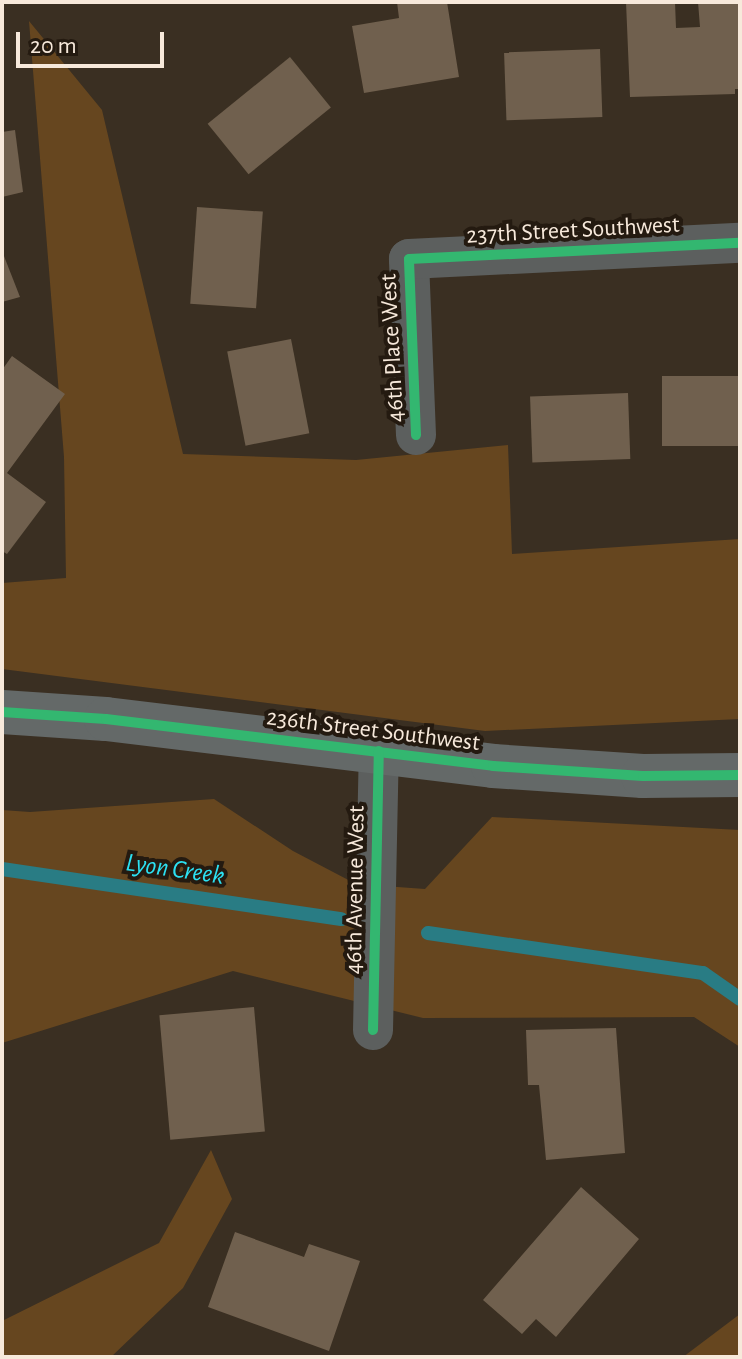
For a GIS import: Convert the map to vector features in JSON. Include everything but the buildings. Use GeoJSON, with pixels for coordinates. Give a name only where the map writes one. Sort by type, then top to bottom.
{"type":"FeatureCollection","features":[{"type":"Feature","properties":{"kind":"main road","name":"236th Street Southwest"},"geometry":{"type":"LineString","coordinates":[[2,712],[106,719],[493,766],[613,774],[740,775]]}},
{"type":"Feature","properties":{"kind":"street","name":"237th Street Southwest"},"geometry":{"type":"LineString","coordinates":[[409,259],[740,243]]}},
{"type":"Feature","properties":{"kind":"street","name":"46th Place West"},"geometry":{"type":"LineString","coordinates":[[409,259],[416,435]]}},
{"type":"Feature","properties":{"kind":"street","name":"46th Avenue West"},"geometry":{"type":"LineString","coordinates":[[373,1030],[379,751]]}},
{"type":"Feature","properties":{"kind":"shaded area"},"geometry":{"type":"Polygon","coordinates":[[[29,21],[102,110],[183,454],[356,460],[508,445],[512,554],[740,539],[740,719],[485,731],[2,669],[2,583],[66,578],[64,457],[29,21]]]}},
{"type":"Feature","properties":{"kind":"shaded area"},"geometry":{"type":"Polygon","coordinates":[[[214,799],[293,851],[356,884],[425,889],[492,817],[740,830],[740,1047],[694,1017],[423,1018],[233,971],[2,1043],[2,810],[30,812],[214,799]]]}},
{"type":"Feature","properties":{"kind":"shaded area"},"geometry":{"type":"Polygon","coordinates":[[[211,1150],[232,1199],[183,1288],[111,1357],[2,1357],[2,1321],[159,1243],[211,1150]]]}},
{"type":"Feature","properties":{"kind":"shaded area"},"geometry":{"type":"Polygon","coordinates":[[[740,1314],[740,1357],[683,1357],[740,1314]]]}},
{"type":"Feature","properties":{"kind":"waterway","name":"Lyon Creek"},"geometry":{"type":"LineString","coordinates":[[2,869],[341,919]]}},
{"type":"Feature","properties":{"kind":"waterway","name":"Lyon Creek"},"geometry":{"type":"LineString","coordinates":[[428,933],[703,973],[740,999]]}},
{"type":"Feature","properties":{"kind":"cycle path"},"geometry":{"type":"LineString","coordinates":[[416,435],[409,259],[740,243]]}},
{"type":"Feature","properties":{"kind":"cycle path"},"geometry":{"type":"LineString","coordinates":[[2,712],[106,719],[493,766],[643,776],[740,775]]}},
{"type":"Feature","properties":{"kind":"cycle path"},"geometry":{"type":"LineString","coordinates":[[373,1030],[379,751]]}}]}
